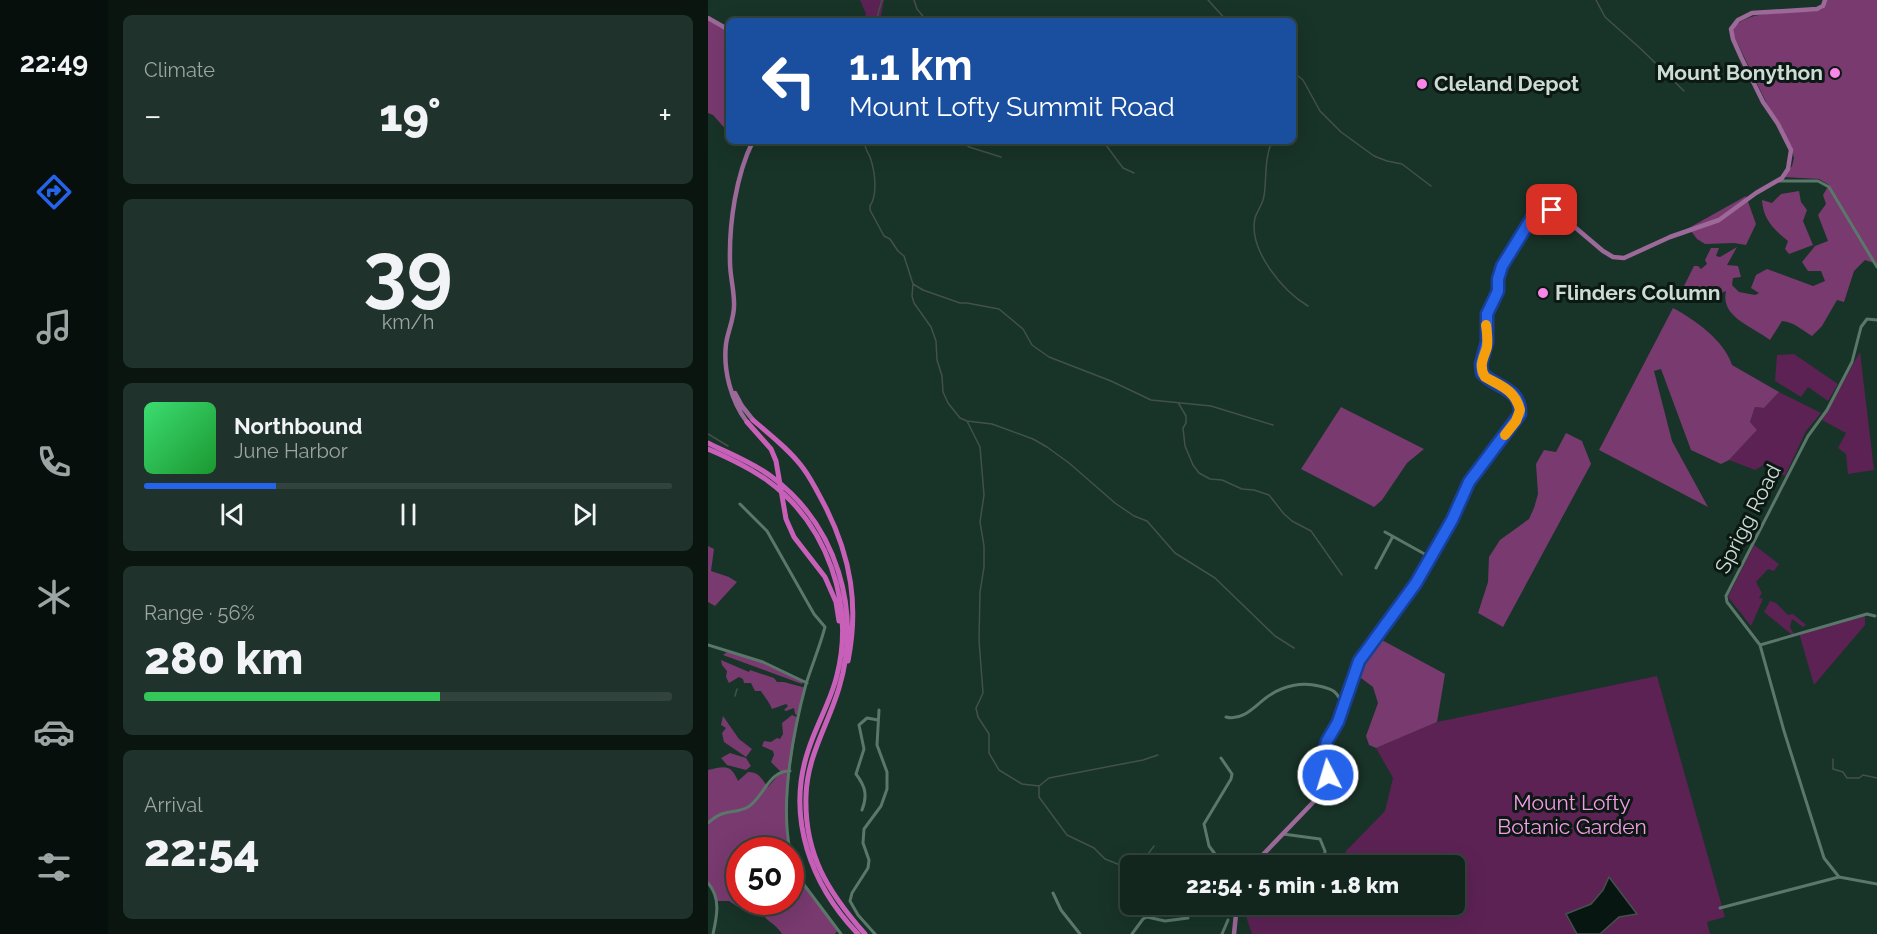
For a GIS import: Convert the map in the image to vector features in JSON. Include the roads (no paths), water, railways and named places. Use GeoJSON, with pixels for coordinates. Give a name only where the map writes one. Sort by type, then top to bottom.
{"type":"FeatureCollection","features":[{"type":"Feature","properties":{"kind":"highway"},"geometry":{"type":"LineString","coordinates":[[750,421],[774,455],[782,506],[789,529],[825,577],[836,602],[840,662]]}},
{"type":"Feature","properties":{"kind":"highway"},"geometry":{"type":"LineString","coordinates":[[750,421],[782,446],[809,477],[839,535],[847,561],[853,608],[850,653],[841,691],[817,741]]}},
{"type":"Feature","properties":{"kind":"highway"},"geometry":{"type":"LineString","coordinates":[[708,442],[760,469],[787,490],[817,526],[837,566],[847,609],[847,651],[838,690],[817,741],[809,768],[806,794],[809,836],[816,862],[828,887],[862,933]]}},
{"type":"Feature","properties":{"kind":"highway"},"geometry":{"type":"LineString","coordinates":[[708,449],[769,481],[790,499],[814,531],[832,568],[839,594],[842,621],[840,662],[832,693],[807,752],[800,806],[806,846],[816,876],[832,904],[862,933]]}},
{"type":"Feature","properties":{"kind":"main road"},"geometry":{"type":"LineString","coordinates":[[1262,855],[1319,798],[1327,784],[1326,746],[1338,722],[1362,655],[1413,587],[1452,520],[1469,482],[1520,414],[1519,405],[1512,393],[1485,377],[1481,364],[1487,342],[1487,314],[1498,291],[1499,272],[1533,216],[1543,210],[1557,212],[1603,252],[1624,258],[1671,237],[1712,223],[1782,178],[1788,169],[1791,150],[1778,124],[1763,102],[1733,39],[1731,29],[1738,20],[1752,13],[1817,9],[1823,6],[1825,0]]}},
{"type":"Feature","properties":{"kind":"main road"},"geometry":{"type":"LineString","coordinates":[[708,17],[726,26]]}},
{"type":"Feature","properties":{"kind":"main road"},"geometry":{"type":"LineString","coordinates":[[750,421],[732,385],[727,348],[735,309],[731,259],[734,221],[742,177],[754,144]]}},
{"type":"Feature","properties":{"kind":"main road"},"geometry":{"type":"LineString","coordinates":[[1234,934],[1236,915]]}},
{"type":"Feature","properties":{"kind":"street"},"geometry":{"type":"LineString","coordinates":[[1776,181],[1818,181],[1829,187],[1877,267]]}},
{"type":"Feature","properties":{"kind":"street","name":"Sprigg Road"},"geometry":{"type":"LineString","coordinates":[[1839,877],[1824,858],[1760,645],[1727,602],[1726,596],[1808,436],[1827,410],[1852,362],[1861,327],[1868,319],[1877,320]]}},
{"type":"Feature","properties":{"kind":"street"},"geometry":{"type":"LineString","coordinates":[[740,504],[766,531],[814,614],[825,627],[807,683],[790,771],[786,822],[788,837]]}},
{"type":"Feature","properties":{"kind":"street"},"geometry":{"type":"LineString","coordinates":[[1385,532],[1392,538],[1431,557]]}},
{"type":"Feature","properties":{"kind":"street"},"geometry":{"type":"LineString","coordinates":[[1376,568],[1392,538]]}},
{"type":"Feature","properties":{"kind":"street"},"geometry":{"type":"LineString","coordinates":[[1760,645],[1867,614],[1875,616]]}},
{"type":"Feature","properties":{"kind":"street"},"geometry":{"type":"LineString","coordinates":[[708,645],[763,662],[807,683]]}},
{"type":"Feature","properties":{"kind":"street"},"geometry":{"type":"LineString","coordinates":[[1226,717],[1239,717],[1260,704],[1272,693],[1295,685],[1310,684],[1330,689],[1337,693],[1344,706]]}},
{"type":"Feature","properties":{"kind":"street"},"geometry":{"type":"LineString","coordinates":[[875,934],[858,915],[850,901],[852,893],[868,868],[869,860],[862,836],[864,829],[881,806],[887,789],[887,772],[877,745],[879,710]]}},
{"type":"Feature","properties":{"kind":"street"},"geometry":{"type":"LineString","coordinates":[[862,810],[866,799],[865,789],[856,774],[864,749],[859,725],[867,718],[878,720]]}},
{"type":"Feature","properties":{"kind":"street"},"geometry":{"type":"LineString","coordinates":[[1216,855],[1209,846],[1204,824],[1231,779],[1232,774],[1221,758]]}},
{"type":"Feature","properties":{"kind":"street"},"geometry":{"type":"LineString","coordinates":[[708,822],[721,813],[749,806],[777,775],[790,771]]}},
{"type":"Feature","properties":{"kind":"street"},"geometry":{"type":"LineString","coordinates":[[1315,778],[1327,784]]}},
{"type":"Feature","properties":{"kind":"street"},"geometry":{"type":"LineString","coordinates":[[1282,833],[1320,839],[1325,855]]}},
{"type":"Feature","properties":{"kind":"street"},"geometry":{"type":"LineString","coordinates":[[1720,908],[1839,877],[1877,884]]}},
{"type":"Feature","properties":{"kind":"street"},"geometry":{"type":"LineString","coordinates":[[708,883],[714,890],[717,901],[713,934]]}},
{"type":"Feature","properties":{"kind":"street"},"geometry":{"type":"LineString","coordinates":[[804,885],[841,934]]}},
{"type":"Feature","properties":{"kind":"street"},"geometry":{"type":"LineString","coordinates":[[1053,893],[1060,910],[1080,934]]}},
{"type":"Feature","properties":{"kind":"street"},"geometry":{"type":"LineString","coordinates":[[1132,934],[1139,922],[1147,917],[1165,921],[1188,918]]}},
{"type":"Feature","properties":{"kind":"street"},"geometry":{"type":"LineString","coordinates":[[1222,934],[1228,920]]}},
{"type":"Feature","properties":{"kind":"waterway"},"geometry":{"type":"LineString","coordinates":[[877,18],[882,0]]}},
{"type":"Feature","properties":{"kind":"waterway"},"geometry":{"type":"LineString","coordinates":[[914,0],[917,9],[924,18]]}},
{"type":"Feature","properties":{"kind":"waterway"},"geometry":{"type":"LineString","coordinates":[[1208,0],[1224,18]]}},
{"type":"Feature","properties":{"kind":"waterway"},"geometry":{"type":"LineString","coordinates":[[1596,0],[1605,17],[1684,91]]}},
{"type":"Feature","properties":{"kind":"waterway"},"geometry":{"type":"LineString","coordinates":[[1296,74],[1303,80],[1320,111],[1341,132],[1374,156],[1402,164],[1431,186]]}},
{"type":"Feature","properties":{"kind":"waterway"},"geometry":{"type":"LineString","coordinates":[[865,144],[874,175],[875,189],[870,210],[884,236],[890,239],[904,256],[913,284],[923,290],[960,303],[999,309],[1023,329],[1032,345],[1049,357],[1111,381],[1151,400],[1211,406],[1273,425]]}},
{"type":"Feature","properties":{"kind":"waterway"},"geometry":{"type":"LineString","coordinates":[[965,144],[1001,157]]}},
{"type":"Feature","properties":{"kind":"waterway"},"geometry":{"type":"LineString","coordinates":[[1105,144],[1123,168],[1134,173]]}},
{"type":"Feature","properties":{"kind":"waterway"},"geometry":{"type":"LineString","coordinates":[[1271,144],[1265,189],[1255,218],[1254,230],[1262,256],[1278,280],[1308,306]]}},
{"type":"Feature","properties":{"kind":"waterway"},"geometry":{"type":"LineString","coordinates":[[913,284],[914,303],[931,327],[936,341],[943,392],[948,403],[960,418],[992,424],[1033,439],[1047,447],[1115,503],[1134,516],[1147,521],[1175,553],[1215,578],[1275,636],[1294,648]]}},
{"type":"Feature","properties":{"kind":"waterway"},"geometry":{"type":"LineString","coordinates":[[1179,404],[1186,416],[1183,428],[1185,446],[1199,473],[1210,479],[1222,480],[1242,489],[1269,495],[1292,521],[1311,531],[1342,575]]}},
{"type":"Feature","properties":{"kind":"waterway"},"geometry":{"type":"LineString","coordinates":[[967,421],[980,447],[984,495],[980,522],[984,546],[984,567],[980,592],[979,640],[983,693],[976,708],[978,717],[989,734],[989,753],[999,770],[1022,784],[1039,786],[1049,778],[1158,755]]}},
{"type":"Feature","properties":{"kind":"waterway"},"geometry":{"type":"LineString","coordinates":[[708,434],[728,446]]}},
{"type":"Feature","properties":{"kind":"waterway"},"geometry":{"type":"LineString","coordinates":[[735,696],[737,689]]}},
{"type":"Feature","properties":{"kind":"waterway"},"geometry":{"type":"LineString","coordinates":[[1833,759],[1833,769],[1843,772],[1847,778],[1859,778],[1863,775],[1877,778]]}},
{"type":"Feature","properties":{"kind":"waterway"},"geometry":{"type":"LineString","coordinates":[[1039,787],[1039,797],[1067,835],[1094,848],[1105,859],[1120,865],[1136,862],[1145,858],[1154,846]]}},
{"type":"Feature","properties":{"kind":"place","name":"Mount Bonython"},"geometry":{"type":"Point","coordinates":[1835,73]}},
{"type":"Feature","properties":{"kind":"place","name":"Cleland Depot"},"geometry":{"type":"Point","coordinates":[1422,84]}},
{"type":"Feature","properties":{"kind":"place","name":"Flinders Column"},"geometry":{"type":"Point","coordinates":[1543,293]}},
{"type":"Feature","properties":{"kind":"park label","name":"Mount Lofty Botanic Garden"},"geometry":{"type":"Point","coordinates":[1572,815]}}]}
